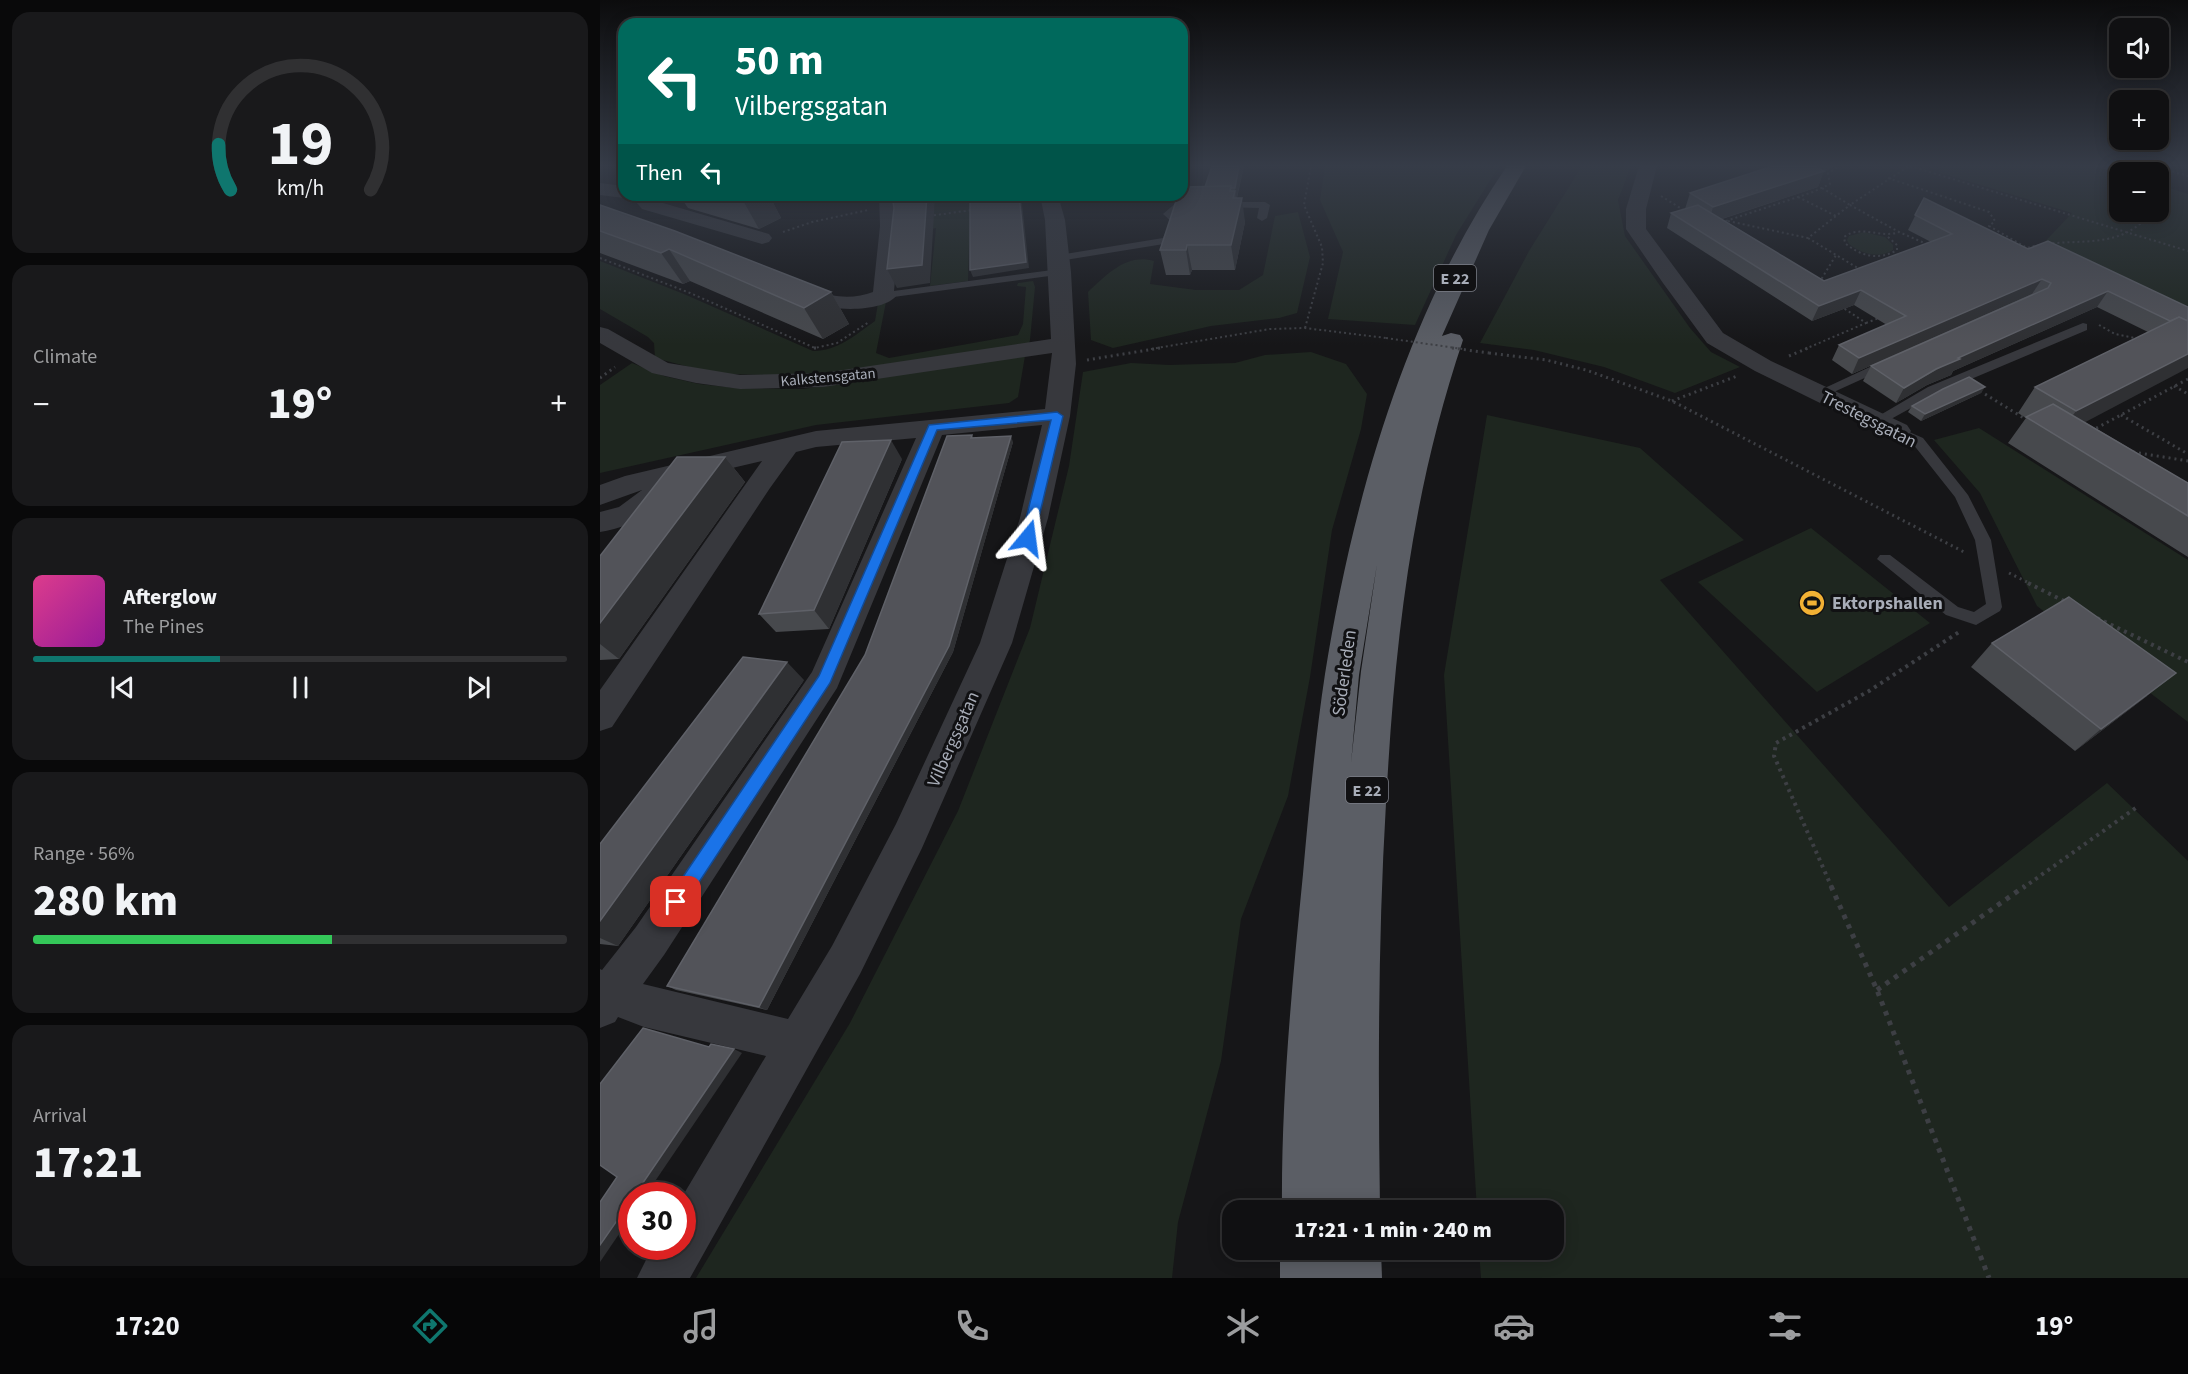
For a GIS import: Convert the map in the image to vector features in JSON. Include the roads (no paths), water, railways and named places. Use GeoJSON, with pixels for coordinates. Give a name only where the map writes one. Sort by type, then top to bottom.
{"type":"FeatureCollection","features":[{"type":"Feature","properties":{"kind":"highway","name":"Söderleden"},"geometry":{"type":"LineString","coordinates":[[1306,1200],[1318,906],[1342,676],[1360,570],[1394,434],[1414,372],[1447,295],[1481,226]]}},
{"type":"Feature","properties":{"kind":"highway","name":"Söderleden"},"geometry":{"type":"LineString","coordinates":[[1355,1200],[1359,904],[1376,676],[1390,568],[1412,463],[1437,377],[1479,271],[1502,226]]}},
{"type":"Feature","properties":{"kind":"highway"},"geometry":{"type":"LineString","coordinates":[[1306,1260],[1306,1278]]}},
{"type":"Feature","properties":{"kind":"highway"},"geometry":{"type":"LineString","coordinates":[[1356,1260],[1356,1278]]}},
{"type":"Feature","properties":{"kind":"street"},"geometry":{"type":"LineString","coordinates":[[720,226],[762,238]]}},
{"type":"Feature","properties":{"kind":"street"},"geometry":{"type":"LineString","coordinates":[[778,282],[829,303],[843,304],[881,298],[888,226]]}},
{"type":"Feature","properties":{"kind":"street","name":"Vilbergsgatan"},"geometry":{"type":"LineString","coordinates":[[696,1221],[800,1043],[909,837],[996,643],[1034,518],[1057,416],[1064,354],[1060,265],[1054,226]]}},
{"type":"Feature","properties":{"kind":"street","name":"Trestegsgatan"},"geometry":{"type":"LineString","coordinates":[[1636,226],[1636,229],[1670,279],[1715,338],[1763,366],[1898,431]]}},
{"type":"Feature","properties":{"kind":"street","name":"Kalkstensgatan"},"geometry":{"type":"LineString","coordinates":[[600,334],[660,368],[740,382],[823,380],[1064,354]]}},
{"type":"Feature","properties":{"kind":"street"},"geometry":{"type":"LineString","coordinates":[[600,496],[625,485],[816,439],[1057,416]]}},
{"type":"Feature","properties":{"kind":"street"},"geometry":{"type":"LineString","coordinates":[[800,1043],[604,997],[650,941],[825,679],[933,427]]}},
{"type":"Feature","properties":{"kind":"street"},"geometry":{"type":"LineString","coordinates":[[600,717],[753,492],[788,445]]}},
{"type":"Feature","properties":{"kind":"street"},"geometry":{"type":"LineString","coordinates":[[600,522],[615,521],[636,510],[675,474]]}},
{"type":"Feature","properties":{"kind":"street","name":"Vilbergsgatan"},"geometry":{"type":"LineString","coordinates":[[662,1278],[673,1260]]}},
{"type":"Feature","properties":{"kind":"lane"},"geometry":{"type":"LineString","coordinates":[[881,298],[1060,265],[1111,248],[1166,241],[1171,236],[1174,226]]}},
{"type":"Feature","properties":{"kind":"lane"},"geometry":{"type":"LineString","coordinates":[[1878,421],[1932,390],[2083,327]]}},
{"type":"Feature","properties":{"kind":"lane"},"geometry":{"type":"LineString","coordinates":[[1820,393],[1897,358]]}},
{"type":"Feature","properties":{"kind":"lane","name":"Trestegsgatan"},"geometry":{"type":"LineString","coordinates":[[1885,559],[1952,611],[1976,619],[1994,607],[1983,540],[1962,495],[1918,441],[1898,431]]}},
{"type":"Feature","properties":{"kind":"place","name":"Ektorpshallen"},"geometry":{"type":"Point","coordinates":[1812,603]}}]}
